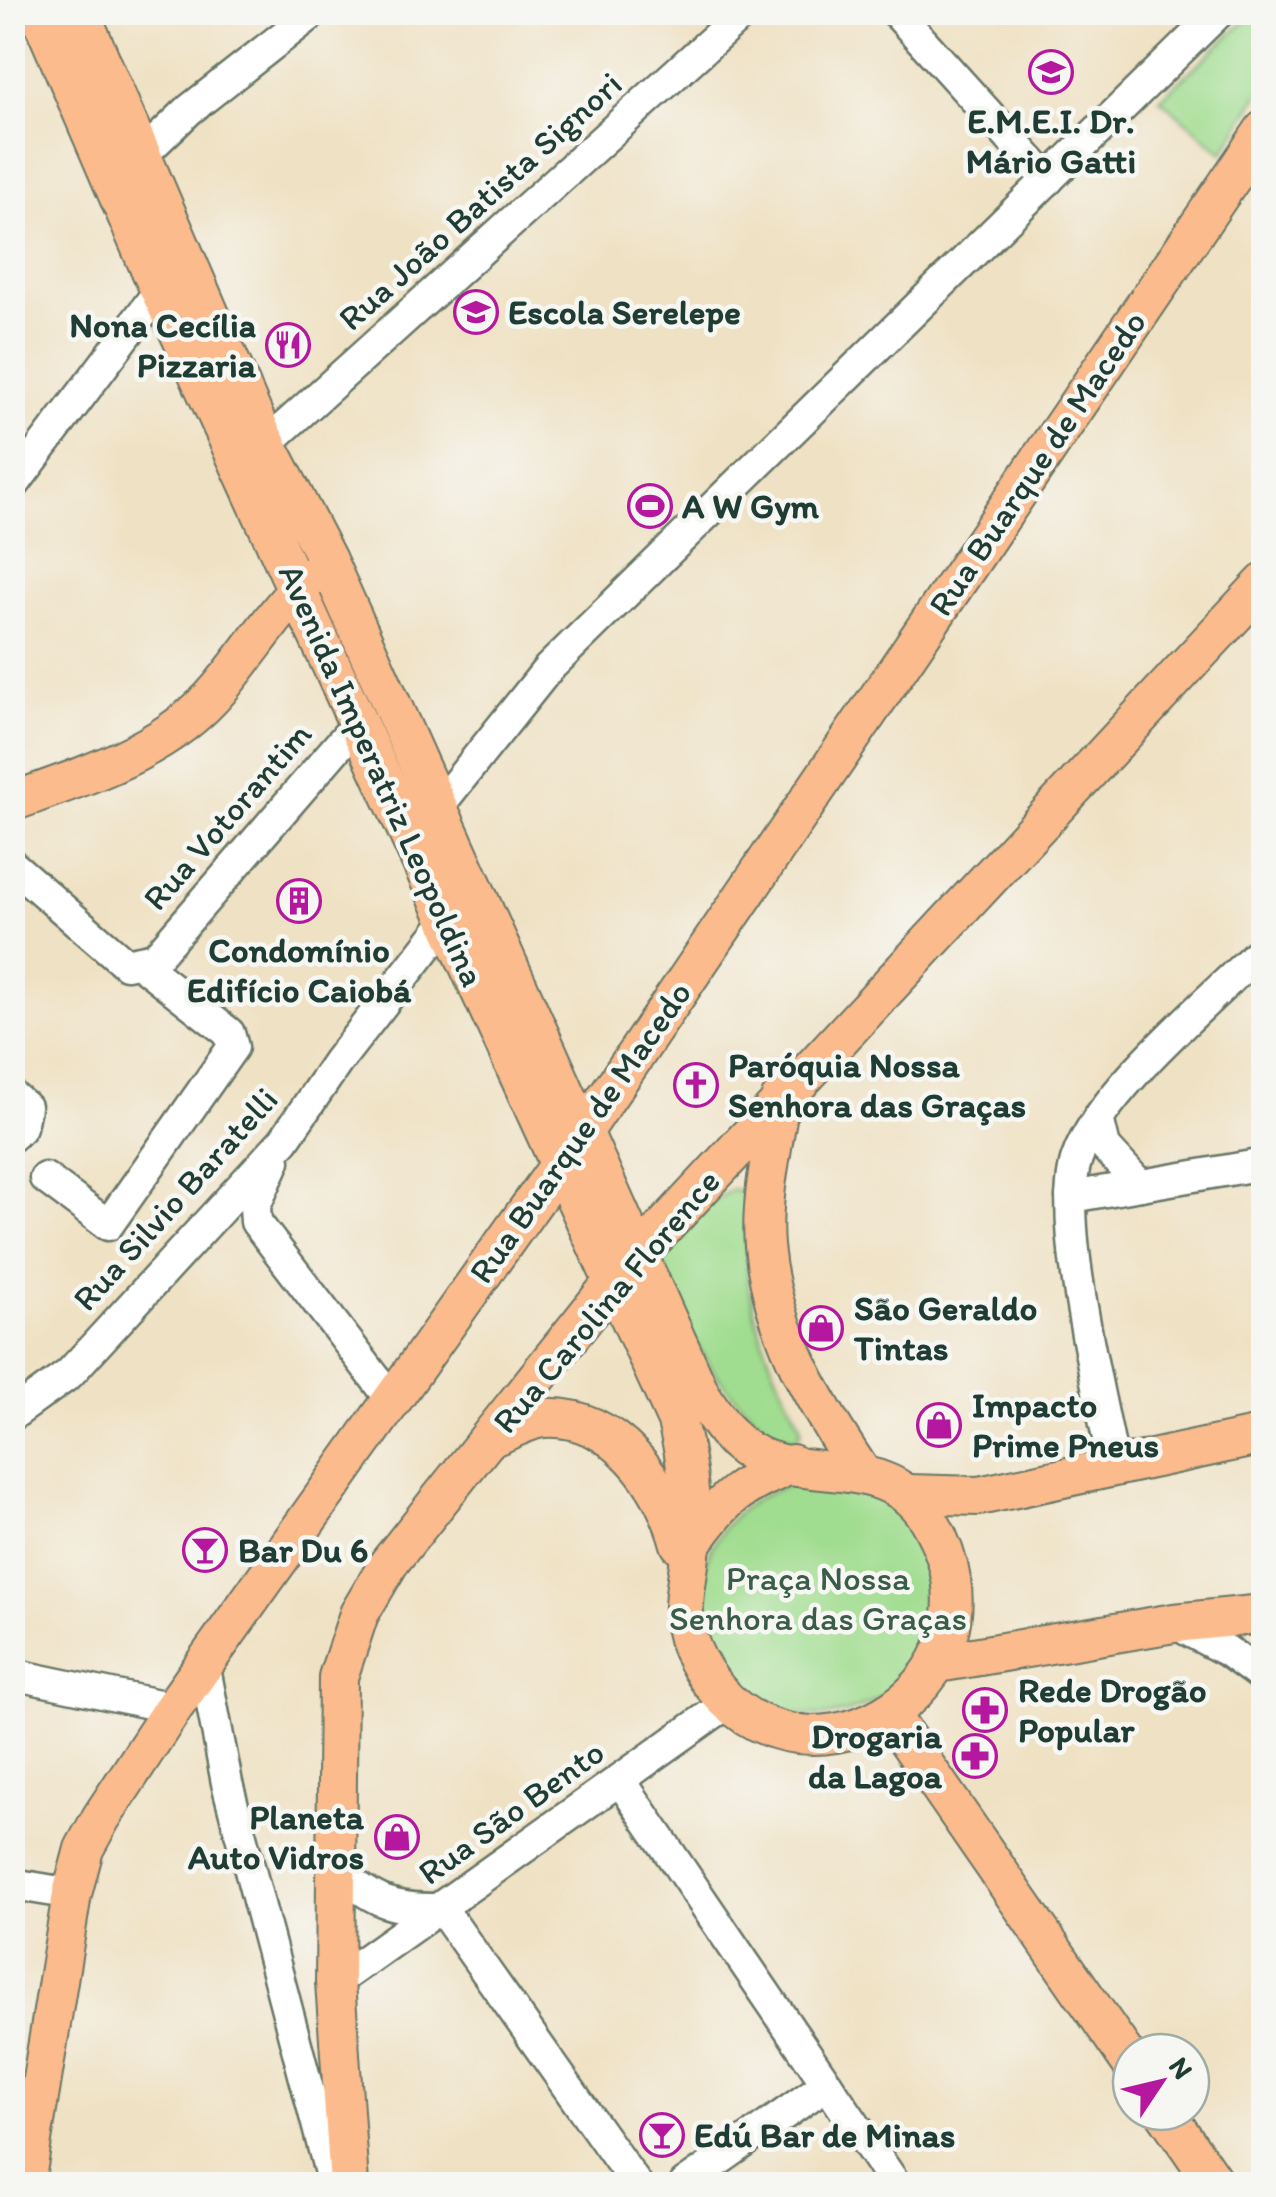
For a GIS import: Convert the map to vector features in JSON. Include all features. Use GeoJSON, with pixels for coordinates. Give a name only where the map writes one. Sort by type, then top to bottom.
{"type":"FeatureCollection","features":[{"type":"Feature","properties":{"kind":"main road","name":"Avenida Imperatriz Leopoldina"},"geometry":{"type":"LineString","coordinates":[[39,12],[160,290],[448,920],[571,1150]]}},
{"type":"Feature","properties":{"kind":"main road","name":"Avenida Imperatriz Leopoldina"},"geometry":{"type":"LineString","coordinates":[[80,12],[266,444],[327,560],[438,806],[571,1150],[625,1269],[687,1458],[688,1556]]}},
{"type":"Feature","properties":{"kind":"main road","name":"Rua Buarque de Macedo"},"geometry":{"type":"LineString","coordinates":[[26,2184],[72,1894],[84,1849],[101,1818],[204,1663],[571,1150],[1264,130]]}},
{"type":"Feature","properties":{"kind":"main road"},"geometry":{"type":"LineString","coordinates":[[160,290],[175,292],[208,309]]}},
{"type":"Feature","properties":{"kind":"main road"},"geometry":{"type":"LineString","coordinates":[[12,802],[136,754],[172,733],[218,690],[298,588],[327,560]]}},
{"type":"Feature","properties":{"kind":"main road","name":"Rua Carolina Florence"},"geometry":{"type":"LineString","coordinates":[[348,2184],[336,1982],[338,1677],[359,1614],[389,1563],[625,1269],[1264,583]]}},
{"type":"Feature","properties":{"kind":"main road"},"geometry":{"type":"LineString","coordinates":[[780,1100],[766,1196],[764,1245],[775,1304],[794,1360],[861,1472]]}},
{"type":"Feature","properties":{"kind":"main road","name":"Avenida Imperatriz Leopoldina"},"geometry":{"type":"LineString","coordinates":[[625,1269],[725,1430],[750,1452],[792,1464]]}},
{"type":"Feature","properties":{"kind":"main road"},"geometry":{"type":"LineString","coordinates":[[490,1438],[543,1418],[585,1426],[629,1452],[659,1488],[688,1556],[684,1625],[697,1660],[729,1702],[754,1720],[811,1734],[839,1734],[890,1715],[920,1690],[938,1664],[952,1625],[950,1566],[928,1518],[909,1494]]}},
{"type":"Feature","properties":{"kind":"main road"},"geometry":{"type":"LineString","coordinates":[[688,1556],[720,1503],[744,1485],[792,1464],[861,1472],[909,1494],[980,1496],[1264,1435]]}},
{"type":"Feature","properties":{"kind":"main road"},"geometry":{"type":"LineString","coordinates":[[938,1664],[1174,1623],[1264,1614]]}},
{"type":"Feature","properties":{"kind":"main road"},"geometry":{"type":"LineString","coordinates":[[890,1715],[1111,2034]]}},
{"type":"Feature","properties":{"kind":"main road"},"geometry":{"type":"LineString","coordinates":[[1179,2132],[1215,2184]]}},
{"type":"Feature","properties":{"kind":"street"},"geometry":{"type":"LineString","coordinates":[[144,154],[202,99],[314,12]]}},
{"type":"Feature","properties":{"kind":"street","name":"Rua João Batista Signori"},"geometry":{"type":"LineString","coordinates":[[266,444],[744,12]]}},
{"type":"Feature","properties":{"kind":"street"},"geometry":{"type":"LineString","coordinates":[[896,12],[1048,180]]}},
{"type":"Feature","properties":{"kind":"street"},"geometry":{"type":"LineString","coordinates":[[412,842],[548,669],[1219,12]]}},
{"type":"Feature","properties":{"kind":"street"},"geometry":{"type":"LineString","coordinates":[[12,488],[160,290]]}},
{"type":"Feature","properties":{"kind":"street","name":"Rua Votorantim"},"geometry":{"type":"LineString","coordinates":[[148,961],[358,724]]}},
{"type":"Feature","properties":{"kind":"street"},"geometry":{"type":"LineString","coordinates":[[12,864],[110,953],[126,964],[148,961],[229,1034],[233,1048],[108,1225],[45,1178]]}},
{"type":"Feature","properties":{"kind":"street","name":"Rua Silvio Baratelli"},"geometry":{"type":"LineString","coordinates":[[12,1415],[69,1374],[284,1140],[338,1062],[448,920]]}},
{"type":"Feature","properties":{"kind":"street"},"geometry":{"type":"LineString","coordinates":[[1114,1468],[1072,1233],[1070,1197],[1074,1163],[1098,1118],[1264,947]]}},
{"type":"Feature","properties":{"kind":"street"},"geometry":{"type":"LineString","coordinates":[[12,1096],[25,1106],[20,1127],[12,1136]]}},
{"type":"Feature","properties":{"kind":"street"},"geometry":{"type":"LineString","coordinates":[[1098,1118],[1105,1147],[1140,1185]]}},
{"type":"Feature","properties":{"kind":"street"},"geometry":{"type":"LineString","coordinates":[[284,1140],[255,1206],[256,1222],[392,1400]]}},
{"type":"Feature","properties":{"kind":"street"},"geometry":{"type":"LineString","coordinates":[[1070,1197],[1264,1164]]}},
{"type":"Feature","properties":{"kind":"street"},"geometry":{"type":"LineString","coordinates":[[1174,1623],[1227,1651],[1264,1678]]}},
{"type":"Feature","properties":{"kind":"street"},"geometry":{"type":"LineString","coordinates":[[204,1663],[227,1783],[333,2184]]}},
{"type":"Feature","properties":{"kind":"street"},"geometry":{"type":"LineString","coordinates":[[12,1674],[173,1708]]}},
{"type":"Feature","properties":{"kind":"street","name":"Rua São Bento"},"geometry":{"type":"LineString","coordinates":[[336,1982],[729,1702]]}},
{"type":"Feature","properties":{"kind":"street"},"geometry":{"type":"LineString","coordinates":[[620,1780],[895,2184]]}},
{"type":"Feature","properties":{"kind":"street"},"geometry":{"type":"LineString","coordinates":[[335,1869],[371,1899],[406,1910],[442,1908],[636,2184]]}},
{"type":"Feature","properties":{"kind":"street"},"geometry":{"type":"LineString","coordinates":[[12,1884],[72,1894]]}},
{"type":"Feature","properties":{"kind":"street"},"geometry":{"type":"LineString","coordinates":[[685,2184],[826,2084]]}},
{"type":"Feature","properties":{"kind":"green space"},"geometry":{"type":"Polygon","coordinates":[[[1254,13],[1263,13],[1263,87],[1223,153],[1160,99],[1254,13]]]}},
{"type":"Feature","properties":{"kind":"green space"},"geometry":{"type":"Polygon","coordinates":[[[733,1189],[744,1194],[746,1202],[747,1262],[754,1312],[766,1350],[800,1424],[801,1433],[794,1439],[783,1439],[720,1380],[693,1338],[656,1261],[709,1204],[733,1189]]]}},
{"type":"Feature","properties":{"kind":"green space","name":"Praça Nossa Senhora das Graças"},"geometry":{"type":"Polygon","coordinates":[[[817,1482],[862,1491],[900,1516],[925,1554],[934,1599],[925,1644],[900,1682],[862,1707],[817,1716],[772,1707],[734,1682],[709,1644],[700,1599],[709,1554],[734,1516],[772,1491],[817,1482]]]}},
{"type":"Feature","properties":{"kind":"place","name":"E.M.E.I. Dr. Mário Gatti"},"geometry":{"type":"Point","coordinates":[1051,72]}},
{"type":"Feature","properties":{"kind":"place","name":"Escola Serelepe"},"geometry":{"type":"Point","coordinates":[476,312]}},
{"type":"Feature","properties":{"kind":"place","name":"Nona Cecília Pizzaria"},"geometry":{"type":"Point","coordinates":[288,345]}},
{"type":"Feature","properties":{"kind":"place","name":"A W Gym"},"geometry":{"type":"Point","coordinates":[650,506]}},
{"type":"Feature","properties":{"kind":"place","name":"Condomínio Edifício Caiobá"},"geometry":{"type":"Point","coordinates":[299,901]}},
{"type":"Feature","properties":{"kind":"place","name":"Paróquia Nossa Senhora das Graças"},"geometry":{"type":"Point","coordinates":[696,1085]}},
{"type":"Feature","properties":{"kind":"place","name":"São Geraldo Tintas"},"geometry":{"type":"Point","coordinates":[821,1328]}},
{"type":"Feature","properties":{"kind":"place","name":"Impacto Prime Pneus"},"geometry":{"type":"Point","coordinates":[939,1425]}},
{"type":"Feature","properties":{"kind":"place","name":"Bar Du 6"},"geometry":{"type":"Point","coordinates":[205,1550]}},
{"type":"Feature","properties":{"kind":"place","name":"Rede Drogão Popular"},"geometry":{"type":"Point","coordinates":[985,1710]}},
{"type":"Feature","properties":{"kind":"place","name":"Drogaria da Lagoa"},"geometry":{"type":"Point","coordinates":[975,1756]}},
{"type":"Feature","properties":{"kind":"place","name":"Planeta Auto Vidros"},"geometry":{"type":"Point","coordinates":[397,1837]}},
{"type":"Feature","properties":{"kind":"place","name":"Edú Bar de Minas"},"geometry":{"type":"Point","coordinates":[662,2135]}}]}
